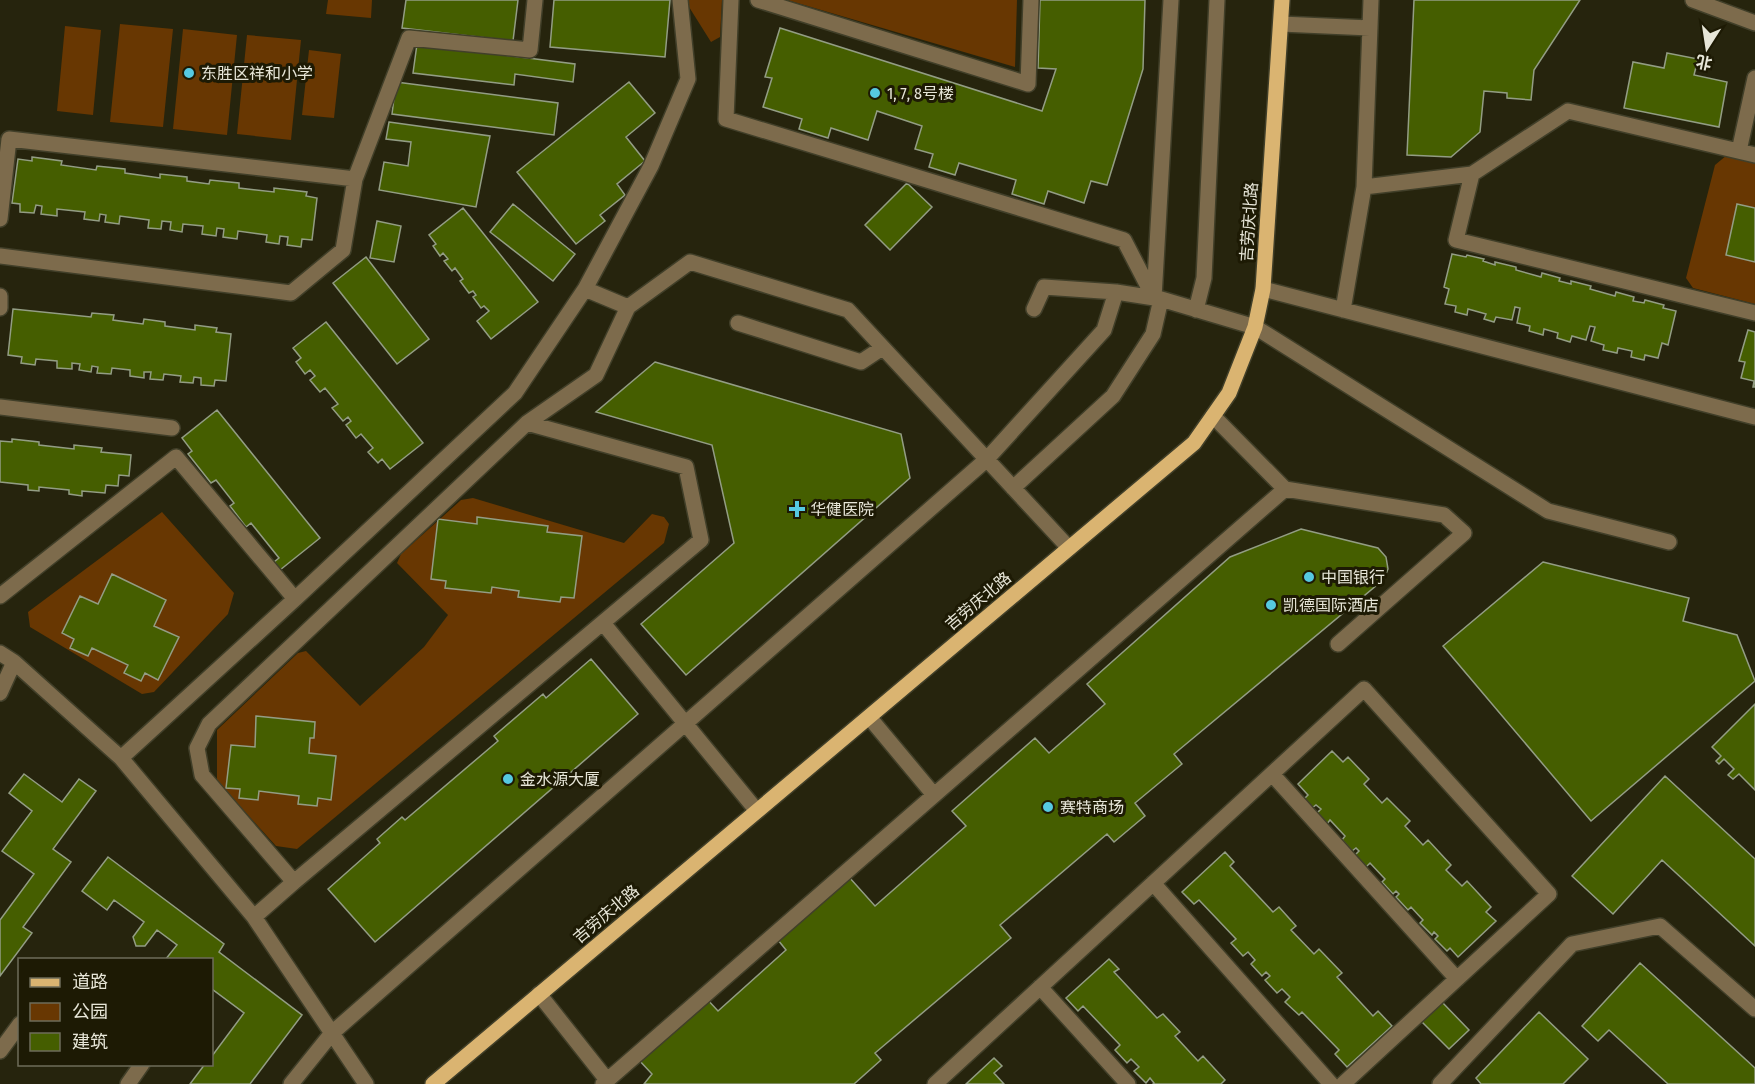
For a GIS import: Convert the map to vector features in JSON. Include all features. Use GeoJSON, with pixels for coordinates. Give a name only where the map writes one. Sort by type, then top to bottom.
{"type":"FeatureCollection","features":[{"type":"Feature","properties":{"kind":"main road","name":"吉劳庆北路"},"geometry":{"type":"LineString","coordinates":[[433,1084],[1194,443],[1229,393],[1255,327],[1263,289],[1282,0]]}},
{"type":"Feature","properties":{"kind":"lane"},"geometry":{"type":"LineString","coordinates":[[0,256],[291,292],[343,250],[355,179],[409,38],[530,50],[535,0]]}},
{"type":"Feature","properties":{"kind":"lane"},"geometry":{"type":"LineString","coordinates":[[121,758],[295,599],[514,393],[585,289],[651,166],[688,79],[680,0]]}},
{"type":"Feature","properties":{"kind":"lane"},"geometry":{"type":"LineString","coordinates":[[731,0],[726,119],[1124,240],[1158,299]]}},
{"type":"Feature","properties":{"kind":"lane"},"geometry":{"type":"LineString","coordinates":[[758,0],[1028,84],[1031,0]]}},
{"type":"Feature","properties":{"kind":"lane"},"geometry":{"type":"LineString","coordinates":[[1013,488],[1113,396],[1153,334],[1158,299],[1171,0]]}},
{"type":"Feature","properties":{"kind":"lane"},"geometry":{"type":"LineString","coordinates":[[1196,310],[1204,278],[1217,0]]}},
{"type":"Feature","properties":{"kind":"lane"},"geometry":{"type":"LineString","coordinates":[[1343,310],[1364,186],[1371,0]]}},
{"type":"Feature","properties":{"kind":"lane"},"geometry":{"type":"LineString","coordinates":[[1693,0],[1755,23]]}},
{"type":"Feature","properties":{"kind":"lane"},"geometry":{"type":"LineString","coordinates":[[1281,24],[1370,28]]}},
{"type":"Feature","properties":{"kind":"lane"},"geometry":{"type":"LineString","coordinates":[[1740,151],[1755,78]]}},
{"type":"Feature","properties":{"kind":"lane"},"geometry":{"type":"LineString","coordinates":[[1364,186],[1472,174],[1568,111],[1755,155]]}},
{"type":"Feature","properties":{"kind":"lane"},"geometry":{"type":"LineString","coordinates":[[0,219],[9,139],[355,179]]}},
{"type":"Feature","properties":{"kind":"lane"},"geometry":{"type":"LineString","coordinates":[[1472,174],[1456,240],[1755,313]]}},
{"type":"Feature","properties":{"kind":"lane"},"geometry":{"type":"LineString","coordinates":[[294,882],[201,776],[197,748],[208,724],[527,423],[596,375],[628,307],[690,262],[848,310],[1069,548]]}},
{"type":"Feature","properties":{"kind":"lane"},"geometry":{"type":"LineString","coordinates":[[1034,309],[1044,287],[1116,292],[1158,299],[1255,327],[1548,511],[1669,542]]}},
{"type":"Feature","properties":{"kind":"lane"},"geometry":{"type":"LineString","coordinates":[[585,289],[628,307]]}},
{"type":"Feature","properties":{"kind":"lane"},"geometry":{"type":"LineString","coordinates":[[1263,289],[1755,417]]}},
{"type":"Feature","properties":{"kind":"lane"},"geometry":{"type":"LineString","coordinates":[[291,1084],[332,1033],[986,460],[1104,330],[1116,292]]}},
{"type":"Feature","properties":{"kind":"lane"},"geometry":{"type":"LineString","coordinates":[[0,296],[0,308]]}},
{"type":"Feature","properties":{"kind":"lane"},"geometry":{"type":"LineString","coordinates":[[738,323],[861,362],[882,348]]}},
{"type":"Feature","properties":{"kind":"lane"},"geometry":{"type":"LineString","coordinates":[[0,407],[172,428]]}},
{"type":"Feature","properties":{"kind":"lane"},"geometry":{"type":"LineString","coordinates":[[1212,416],[1285,489],[1443,515],[1464,532],[1338,644]]}},
{"type":"Feature","properties":{"kind":"lane"},"geometry":{"type":"LineString","coordinates":[[254,917],[701,540],[686,467],[527,423]]}},
{"type":"Feature","properties":{"kind":"lane"},"geometry":{"type":"LineString","coordinates":[[0,596],[176,457],[295,599]]}},
{"type":"Feature","properties":{"kind":"lane"},"geometry":{"type":"LineString","coordinates":[[539,994],[605,1082],[1285,489]]}},
{"type":"Feature","properties":{"kind":"lane"},"geometry":{"type":"LineString","coordinates":[[603,623],[757,811]]}},
{"type":"Feature","properties":{"kind":"lane"},"geometry":{"type":"LineString","coordinates":[[0,653],[14,662],[121,758],[254,917],[366,1084]]}},
{"type":"Feature","properties":{"kind":"lane"},"geometry":{"type":"LineString","coordinates":[[0,693],[14,662]]}},
{"type":"Feature","properties":{"kind":"lane"},"geometry":{"type":"LineString","coordinates":[[935,1084],[1364,689],[1549,894],[1343,1084]]}},
{"type":"Feature","properties":{"kind":"lane"},"geometry":{"type":"LineString","coordinates":[[869,717],[934,795]]}},
{"type":"Feature","properties":{"kind":"lane"},"geometry":{"type":"LineString","coordinates":[[1272,774],[1457,979]]}},
{"type":"Feature","properties":{"kind":"lane"},"geometry":{"type":"LineString","coordinates":[[1153,883],[1331,1084]]}},
{"type":"Feature","properties":{"kind":"lane"},"geometry":{"type":"LineString","coordinates":[[1440,1084],[1572,945],[1660,926],[1755,1009]]}},
{"type":"Feature","properties":{"kind":"lane"},"geometry":{"type":"LineString","coordinates":[[1040,987],[1128,1084]]}},
{"type":"Feature","properties":{"kind":"lane"},"geometry":{"type":"LineString","coordinates":[[0,1051],[18,1027]]}},
{"type":"Feature","properties":{"kind":"lane"},"geometry":{"type":"LineString","coordinates":[[128,1084],[141,1066]]}},
{"type":"Feature","properties":{"kind":"green space"},"geometry":{"type":"Polygon","coordinates":[[[328,0],[372,0],[371,18],[326,14],[328,0]]]}},
{"type":"Feature","properties":{"kind":"green space"},"geometry":{"type":"Polygon","coordinates":[[[688,0],[722,0],[720,37],[711,42],[689,7],[688,0]]]}},
{"type":"Feature","properties":{"kind":"green space"},"geometry":{"type":"Polygon","coordinates":[[[787,0],[1017,0],[1015,67],[787,0]]]}},
{"type":"Feature","properties":{"kind":"green space"},"geometry":{"type":"Polygon","coordinates":[[[120,24],[173,29],[163,127],[110,122],[120,24]]]}},
{"type":"Feature","properties":{"kind":"green space"},"geometry":{"type":"Polygon","coordinates":[[[65,26],[101,30],[93,115],[57,111],[65,26]]]}},
{"type":"Feature","properties":{"kind":"green space"},"geometry":{"type":"Polygon","coordinates":[[[183,29],[237,35],[227,135],[173,129],[183,29]]]}},
{"type":"Feature","properties":{"kind":"green space"},"geometry":{"type":"Polygon","coordinates":[[[247,35],[301,40],[291,140],[237,134],[247,35]]]}},
{"type":"Feature","properties":{"kind":"green space"},"geometry":{"type":"Polygon","coordinates":[[[309,50],[341,54],[334,118],[302,115],[309,50]]]}},
{"type":"Feature","properties":{"kind":"green space"},"geometry":{"type":"Polygon","coordinates":[[[1727,155],[1755,162],[1755,304],[1693,288],[1686,278],[1715,165],[1727,155]]]}},
{"type":"Feature","properties":{"kind":"green space"},"geometry":{"type":"Polygon","coordinates":[[[473,498],[624,543],[652,514],[664,517],[669,524],[664,543],[297,849],[276,846],[217,781],[217,730],[298,653],[306,651],[360,706],[424,647],[448,615],[397,563],[401,554],[461,500],[473,498]]]}},
{"type":"Feature","properties":{"kind":"green space"},"geometry":{"type":"Polygon","coordinates":[[[162,512],[234,593],[228,614],[154,692],[142,694],[30,627],[28,612],[162,512]]]}},
{"type":"Feature","properties":{"kind":"building"},"geometry":{"type":"Polygon","coordinates":[[[406,0],[518,0],[513,41],[402,28],[406,0]]]}},
{"type":"Feature","properties":{"kind":"building"},"geometry":{"type":"Polygon","coordinates":[[[554,0],[670,0],[665,57],[550,47],[554,0]]]}},
{"type":"Feature","properties":{"kind":"building","name":"1, 7, 8号楼"},"geometry":{"type":"Polygon","coordinates":[[[1040,0],[1145,0],[1143,69],[1107,185],[1091,181],[1084,203],[1048,191],[1044,204],[1012,194],[1016,180],[959,163],[955,175],[929,167],[933,154],[915,149],[922,126],[877,111],[868,140],[831,128],[828,138],[799,129],[802,119],[763,107],[772,78],[765,77],[780,28],[1042,111],[1056,69],[1038,68],[1040,0]]]}},
{"type":"Feature","properties":{"kind":"building"},"geometry":{"type":"Polygon","coordinates":[[[1414,0],[1580,0],[1534,70],[1531,100],[1507,98],[1507,93],[1484,91],[1480,132],[1451,157],[1407,155],[1414,0]]]}},
{"type":"Feature","properties":{"kind":"building"},"geometry":{"type":"Polygon","coordinates":[[[417,44],[575,64],[573,82],[515,74],[514,85],[413,73],[417,44]]]}},
{"type":"Feature","properties":{"kind":"building"},"geometry":{"type":"Polygon","coordinates":[[[1667,53],[1698,59],[1694,75],[1727,82],[1719,127],[1624,108],[1633,62],[1664,68],[1667,53]]]}},
{"type":"Feature","properties":{"kind":"building"},"geometry":{"type":"Polygon","coordinates":[[[396,82],[558,103],[554,135],[392,114],[396,82]]]}},
{"type":"Feature","properties":{"kind":"building"},"geometry":{"type":"Polygon","coordinates":[[[629,82],[655,113],[626,137],[645,161],[617,184],[625,195],[600,215],[605,221],[576,244],[517,172],[629,82]]]}},
{"type":"Feature","properties":{"kind":"building"},"geometry":{"type":"Polygon","coordinates":[[[389,122],[490,136],[476,207],[379,190],[384,162],[408,166],[411,142],[386,139],[389,122]]]}},
{"type":"Feature","properties":{"kind":"building"},"geometry":{"type":"Polygon","coordinates":[[[32,157],[62,161],[61,165],[96,170],[97,166],[125,169],[125,173],[160,178],[160,174],[187,177],[187,181],[209,184],[210,180],[239,183],[239,188],[274,192],[274,188],[307,192],[306,196],[317,198],[312,240],[302,239],[301,247],[287,245],[288,237],[280,236],[279,244],[266,242],[267,235],[238,231],[237,239],[223,237],[224,229],[217,228],[216,236],[202,234],[203,226],[183,224],[182,232],[170,230],[171,222],[162,221],[161,229],[148,228],[149,220],[120,216],[119,224],[105,222],[106,215],[100,214],[99,221],[84,219],[85,212],[57,209],[57,216],[41,214],[42,206],[36,205],[34,213],[20,212],[20,204],[12,203],[18,159],[32,161],[32,157]]]}},
{"type":"Feature","properties":{"kind":"building"},"geometry":{"type":"Polygon","coordinates":[[[907,183],[932,207],[890,250],[865,225],[907,183]]]}},
{"type":"Feature","properties":{"kind":"building"},"geometry":{"type":"Polygon","coordinates":[[[513,204],[575,254],[553,281],[490,232],[513,204]]]}},
{"type":"Feature","properties":{"kind":"building"},"geometry":{"type":"Polygon","coordinates":[[[1737,204],[1755,208],[1755,262],[1726,255],[1737,204]]]}},
{"type":"Feature","properties":{"kind":"building"},"geometry":{"type":"Polygon","coordinates":[[[463,208],[538,302],[491,339],[477,321],[489,311],[484,306],[481,308],[473,297],[476,295],[473,291],[469,293],[460,281],[463,279],[455,268],[452,271],[444,261],[448,259],[443,253],[440,256],[433,246],[436,244],[429,235],[463,208]]]}},
{"type":"Feature","properties":{"kind":"building"},"geometry":{"type":"Polygon","coordinates":[[[377,221],[401,226],[394,262],[370,258],[377,221]]]}},
{"type":"Feature","properties":{"kind":"building"},"geometry":{"type":"Polygon","coordinates":[[[1452,254],[1484,259],[1483,261],[1495,265],[1495,262],[1516,267],[1516,270],[1541,277],[1542,273],[1560,278],[1559,281],[1571,284],[1571,281],[1591,286],[1590,289],[1615,296],[1616,292],[1634,297],[1633,301],[1644,303],[1645,300],[1664,305],[1663,308],[1676,311],[1668,345],[1662,343],[1658,358],[1645,355],[1644,360],[1631,357],[1632,351],[1618,348],[1617,353],[1603,350],[1604,345],[1591,341],[1595,327],[1590,326],[1586,340],[1572,336],[1570,342],[1557,338],[1558,333],[1544,329],[1543,335],[1529,331],[1530,326],[1517,323],[1520,308],[1515,307],[1512,320],[1496,317],[1494,322],[1484,319],[1486,314],[1468,309],[1467,315],[1455,312],[1456,306],[1445,304],[1449,289],[1444,287],[1452,254]]]}},
{"type":"Feature","properties":{"kind":"building"},"geometry":{"type":"Polygon","coordinates":[[[366,257],[429,339],[397,364],[333,283],[366,257]]]}},
{"type":"Feature","properties":{"kind":"building"},"geometry":{"type":"Polygon","coordinates":[[[13,309],[91,317],[92,313],[114,315],[113,320],[143,324],[144,319],[165,322],[165,326],[195,330],[195,325],[217,328],[216,332],[231,334],[226,381],[215,380],[214,386],[201,385],[201,378],[194,377],[193,383],[180,382],[181,376],[164,374],[163,380],[150,379],[151,372],[144,372],[144,378],[130,376],[130,370],[112,368],[111,374],[97,373],[98,367],[92,366],[91,372],[79,370],[80,364],[72,363],[72,369],[57,368],[57,361],[36,359],[35,365],[21,363],[22,357],[8,355],[13,309]]]}},
{"type":"Feature","properties":{"kind":"building"},"geometry":{"type":"Polygon","coordinates":[[[326,322],[423,443],[390,469],[382,459],[378,463],[368,452],[373,448],[361,434],[356,438],[346,425],[351,421],[348,417],[343,421],[332,408],[338,404],[325,388],[320,392],[310,380],[315,376],[310,370],[305,374],[296,362],[301,358],[293,348],[326,322]]]}},
{"type":"Feature","properties":{"kind":"building"},"geometry":{"type":"Polygon","coordinates":[[[1748,330],[1755,332],[1755,387],[1753,387],[1754,381],[1741,378],[1745,362],[1739,361],[1748,330]]]}},
{"type":"Feature","properties":{"kind":"building","name":"华健医院"},"geometry":{"type":"Polygon","coordinates":[[[655,362],[901,434],[910,478],[686,675],[641,624],[734,543],[712,445],[596,412],[655,362]]]}},
{"type":"Feature","properties":{"kind":"building"},"geometry":{"type":"Polygon","coordinates":[[[217,410],[320,538],[280,570],[274,562],[279,558],[251,523],[246,527],[230,506],[234,503],[216,480],[211,483],[188,454],[192,451],[182,438],[217,410]]]}},
{"type":"Feature","properties":{"kind":"building"},"geometry":{"type":"Polygon","coordinates":[[[12,439],[74,449],[74,445],[102,448],[101,452],[131,455],[129,476],[119,475],[118,486],[106,485],[105,493],[82,491],[82,496],[69,494],[69,490],[39,487],[39,491],[28,490],[28,485],[0,482],[0,441],[12,442],[12,439]]]}},
{"type":"Feature","properties":{"kind":"building"},"geometry":{"type":"Polygon","coordinates":[[[477,517],[548,526],[547,532],[582,536],[574,598],[561,597],[560,602],[518,597],[519,591],[492,587],[491,593],[445,588],[446,581],[431,579],[438,519],[477,524],[477,517]]]}},
{"type":"Feature","properties":{"kind":"building","name":"赛特商场"},"geometry":{"type":"Polygon","coordinates":[[[1301,529],[1378,548],[1386,557],[1388,569],[1383,580],[1174,754],[1182,764],[1135,803],[1145,816],[1114,842],[1107,834],[1000,925],[1011,938],[875,1053],[881,1060],[854,1084],[644,1084],[652,1074],[638,1059],[706,998],[718,1011],[786,950],[778,940],[849,877],[875,906],[966,826],[952,811],[1035,738],[1049,753],[1105,704],[1087,684],[1230,557],[1301,529]]]}},
{"type":"Feature","properties":{"kind":"building"},"geometry":{"type":"Polygon","coordinates":[[[1543,562],[1689,598],[1683,621],[1737,635],[1755,681],[1591,821],[1443,646],[1543,562]]]}},
{"type":"Feature","properties":{"kind":"building"},"geometry":{"type":"Polygon","coordinates":[[[112,574],[166,600],[154,626],[179,637],[158,680],[145,673],[141,681],[124,673],[128,665],[92,648],[88,656],[70,648],[74,639],[62,633],[80,596],[98,604],[112,574]]]}},
{"type":"Feature","properties":{"kind":"building","name":"金水源大厦"},"geometry":{"type":"Polygon","coordinates":[[[591,659],[638,714],[375,942],[328,889],[380,843],[377,839],[402,817],[405,820],[498,741],[494,736],[543,694],[546,698],[591,659]]]}},
{"type":"Feature","properties":{"kind":"building"},"geometry":{"type":"Polygon","coordinates":[[[1755,704],[1755,790],[1739,774],[1733,779],[1728,775],[1734,769],[1724,759],[1719,764],[1716,761],[1721,756],[1712,747],[1755,704]]]}},
{"type":"Feature","properties":{"kind":"building"},"geometry":{"type":"Polygon","coordinates":[[[256,716],[315,722],[314,738],[310,738],[309,753],[336,756],[331,800],[318,798],[317,806],[298,804],[299,796],[259,791],[258,800],[239,798],[240,789],[226,788],[231,745],[255,747],[256,716]]]}},
{"type":"Feature","properties":{"kind":"building"},"geometry":{"type":"Polygon","coordinates":[[[1332,751],[1343,762],[1348,757],[1369,779],[1364,784],[1382,803],[1387,798],[1410,821],[1405,826],[1423,845],[1428,840],[1451,865],[1446,870],[1462,886],[1467,881],[1491,907],[1486,912],[1496,921],[1458,957],[1450,948],[1447,951],[1435,939],[1438,936],[1434,932],[1432,935],[1420,923],[1423,920],[1411,907],[1408,910],[1396,897],[1399,894],[1396,891],[1393,894],[1382,882],[1385,879],[1370,863],[1366,867],[1355,855],[1359,851],[1356,848],[1352,851],[1342,840],[1345,836],[1330,820],[1327,824],[1316,814],[1321,809],[1316,805],[1312,808],[1304,799],[1308,795],[1298,784],[1332,751]]]}},
{"type":"Feature","properties":{"kind":"building"},"geometry":{"type":"Polygon","coordinates":[[[24,774],[62,802],[79,779],[96,791],[53,849],[71,862],[23,927],[32,933],[0,976],[0,920],[34,874],[2,851],[32,811],[9,793],[24,774]]]}},
{"type":"Feature","properties":{"kind":"building"},"geometry":{"type":"Polygon","coordinates":[[[1665,776],[1755,859],[1755,946],[1662,860],[1613,914],[1572,876],[1665,776]]]}},
{"type":"Feature","properties":{"kind":"building"},"geometry":{"type":"Polygon","coordinates":[[[1225,852],[1234,862],[1230,866],[1273,912],[1279,907],[1296,926],[1291,930],[1314,954],[1319,949],[1342,973],[1337,977],[1373,1016],[1378,1011],[1392,1026],[1347,1067],[1335,1054],[1339,1050],[1302,1012],[1299,1015],[1285,1002],[1290,997],[1282,989],[1277,993],[1265,980],[1270,976],[1266,972],[1262,976],[1251,964],[1255,960],[1248,952],[1243,956],[1231,943],[1236,939],[1199,900],[1194,904],[1182,892],[1225,852]]]}},
{"type":"Feature","properties":{"kind":"building"},"geometry":{"type":"Polygon","coordinates":[[[108,857],[224,944],[219,952],[302,1015],[250,1084],[190,1084],[204,1066],[213,1066],[213,1055],[244,1013],[213,990],[213,958],[167,958],[177,945],[157,930],[145,946],[136,946],[133,937],[144,922],[114,900],[107,910],[82,891],[108,857]]]}},
{"type":"Feature","properties":{"kind":"building"},"geometry":{"type":"Polygon","coordinates":[[[1109,959],[1119,969],[1114,972],[1157,1018],[1163,1014],[1180,1032],[1175,1036],[1198,1061],[1203,1056],[1225,1080],[1221,1084],[1153,1084],[1150,1078],[1146,1083],[1134,1071],[1139,1067],[1131,1059],[1127,1063],[1115,1050],[1120,1045],[1083,1006],[1078,1011],[1066,998],[1109,959]]]}},
{"type":"Feature","properties":{"kind":"building"},"geometry":{"type":"Polygon","coordinates":[[[1640,963],[1755,1068],[1755,1084],[1668,1084],[1609,1030],[1598,1041],[1582,1026],[1640,963]]]}},
{"type":"Feature","properties":{"kind":"building"},"geometry":{"type":"Polygon","coordinates":[[[1441,1001],[1469,1030],[1449,1049],[1421,1021],[1441,1001]]]}},
{"type":"Feature","properties":{"kind":"building"},"geometry":{"type":"Polygon","coordinates":[[[1539,1012],[1588,1059],[1563,1084],[1481,1084],[1476,1078],[1539,1012]]]}},
{"type":"Feature","properties":{"kind":"building"},"geometry":{"type":"Polygon","coordinates":[[[994,1058],[1002,1066],[994,1073],[1004,1084],[966,1084],[994,1058]]]}},
{"type":"Feature","properties":{"kind":"place","name":"东胜区祥和小学"},"geometry":{"type":"Point","coordinates":[189,73]}},
{"type":"Feature","properties":{"kind":"place","name":"1, 7, 8号楼"},"geometry":{"type":"Point","coordinates":[875,93]}},
{"type":"Feature","properties":{"kind":"place","name":"华健医院"},"geometry":{"type":"Point","coordinates":[797,509]}},
{"type":"Feature","properties":{"kind":"place","name":"中国银行"},"geometry":{"type":"Point","coordinates":[1309,577]}},
{"type":"Feature","properties":{"kind":"place","name":"凯德国际酒店"},"geometry":{"type":"Point","coordinates":[1271,605]}},
{"type":"Feature","properties":{"kind":"place","name":"金水源大厦"},"geometry":{"type":"Point","coordinates":[508,779]}},
{"type":"Feature","properties":{"kind":"place","name":"赛特商场"},"geometry":{"type":"Point","coordinates":[1048,807]}}]}
